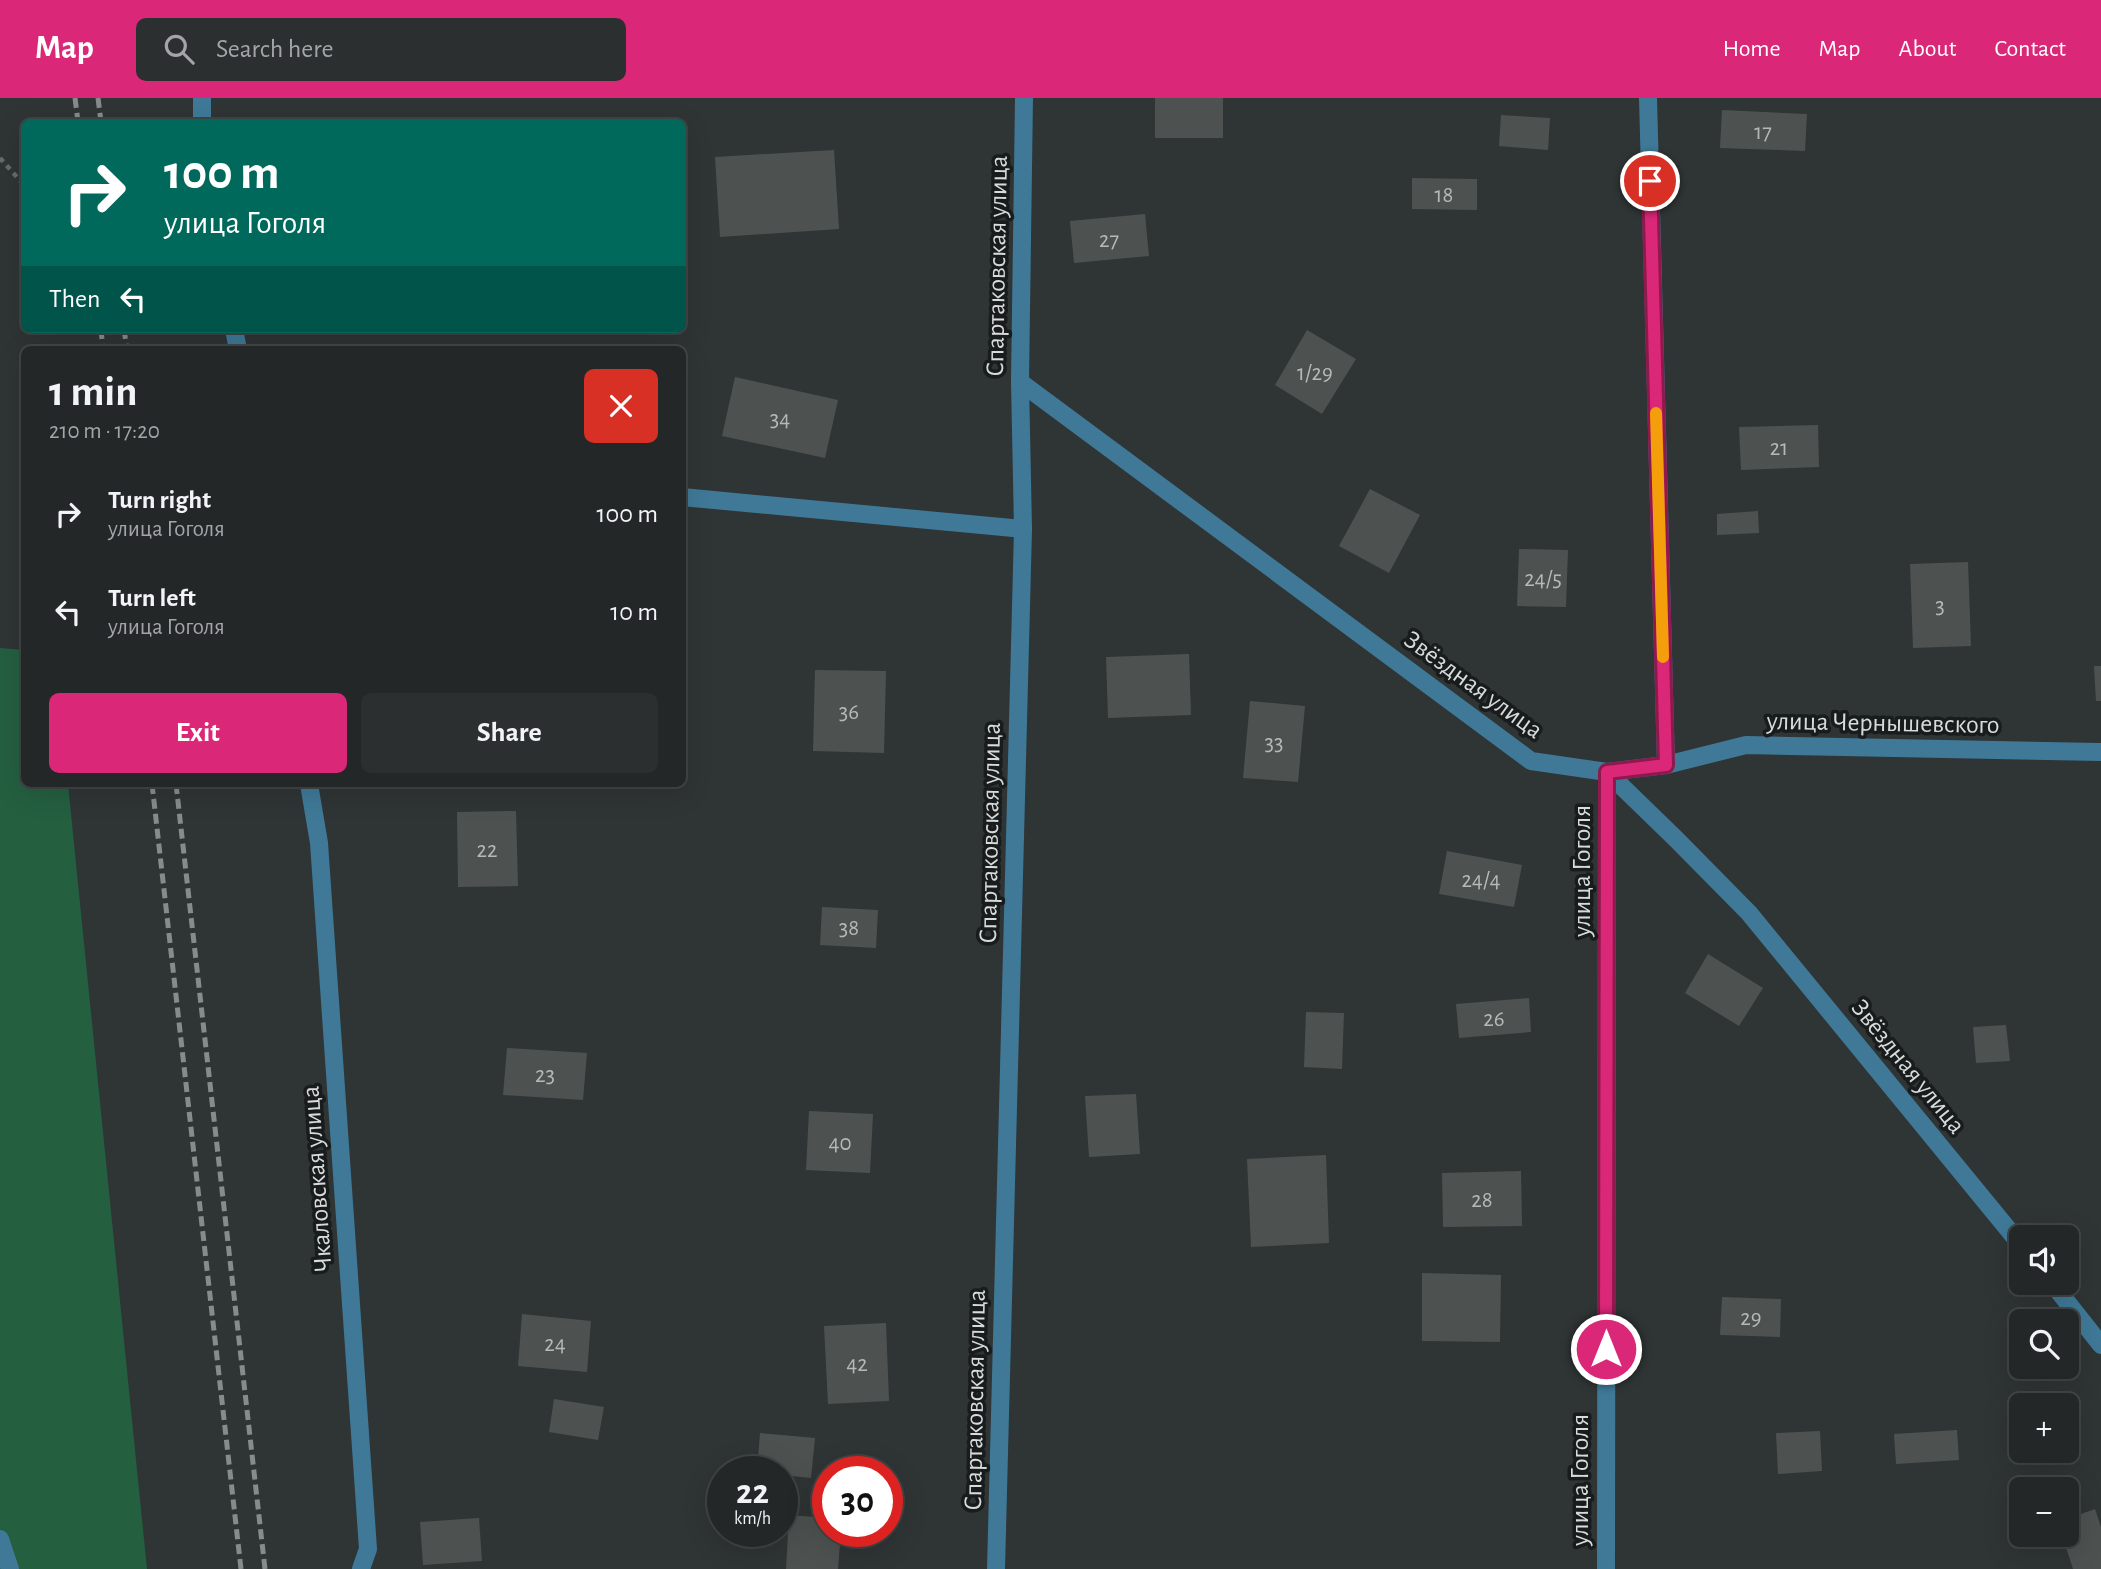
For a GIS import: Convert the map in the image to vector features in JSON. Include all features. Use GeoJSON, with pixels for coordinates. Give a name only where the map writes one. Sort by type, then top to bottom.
{"type":"FeatureCollection","features":[{"type":"Feature","properties":{"kind":"street"},"geometry":{"type":"LineString","coordinates":[[202,98],[202,119]]}},
{"type":"Feature","properties":{"kind":"street","name":"Спартаковская улица"},"geometry":{"type":"LineString","coordinates":[[996,1569],[1023,529],[1020,382],[1024,98]]}},
{"type":"Feature","properties":{"kind":"street"},"geometry":{"type":"LineString","coordinates":[[1648,98],[1666,765]]}},
{"type":"Feature","properties":{"kind":"street","name":"Звёздная улица"},"geometry":{"type":"LineString","coordinates":[[1020,382],[1531,761],[1607,772],[1749,913],[2009,1230]]}},
{"type":"Feature","properties":{"kind":"street"},"geometry":{"type":"LineString","coordinates":[[686,497],[1023,529]]}},
{"type":"Feature","properties":{"kind":"street","name":"улица Чернышевского"},"geometry":{"type":"LineString","coordinates":[[1666,765],[1746,746],[2101,751]]}},
{"type":"Feature","properties":{"kind":"street","name":"улица Гоголя"},"geometry":{"type":"LineString","coordinates":[[1606,1569],[1607,772],[1666,765]]}},
{"type":"Feature","properties":{"kind":"street","name":"Чкаловская улица"},"geometry":{"type":"LineString","coordinates":[[309,787],[318,842],[368,1549],[361,1569]]}},
{"type":"Feature","properties":{"kind":"street"},"geometry":{"type":"LineString","coordinates":[[2061,1295],[2101,1345]]}},
{"type":"Feature","properties":{"kind":"street"},"geometry":{"type":"LineString","coordinates":[[0,1539],[10,1569]]}},
{"type":"Feature","properties":{"kind":"path"},"geometry":{"type":"LineString","coordinates":[[0,158],[21,182]]}},
{"type":"Feature","properties":{"kind":"green space"},"geometry":{"type":"Polygon","coordinates":[[[0,648],[21,650],[21,787],[68,787],[147,1569],[0,1569],[0,648]]]}},
{"type":"Feature","properties":{"kind":"building"},"geometry":{"type":"Polygon","coordinates":[[[1155,98],[1223,98],[1223,138],[1155,138],[1155,98]]]}},
{"type":"Feature","properties":{"kind":"building"},"geometry":{"type":"Polygon","coordinates":[[[1722,110],[1807,114],[1805,151],[1720,148],[1722,110]]]}},
{"type":"Feature","properties":{"kind":"building"},"geometry":{"type":"Polygon","coordinates":[[[1501,115],[1550,118],[1548,150],[1499,146],[1501,115]]]}},
{"type":"Feature","properties":{"kind":"building"},"geometry":{"type":"Polygon","coordinates":[[[834,150],[839,229],[720,237],[715,157],[834,150]]]}},
{"type":"Feature","properties":{"kind":"building"},"geometry":{"type":"Polygon","coordinates":[[[1412,178],[1477,179],[1477,210],[1412,209],[1412,178]]]}},
{"type":"Feature","properties":{"kind":"building"},"geometry":{"type":"Polygon","coordinates":[[[1145,214],[1149,256],[1074,263],[1070,221],[1145,214]]]}},
{"type":"Feature","properties":{"kind":"building"},"geometry":{"type":"Polygon","coordinates":[[[1307,330],[1356,359],[1322,414],[1275,385],[1307,330]]]}},
{"type":"Feature","properties":{"kind":"building"},"geometry":{"type":"Polygon","coordinates":[[[735,377],[838,400],[825,458],[722,436],[735,377]]]}},
{"type":"Feature","properties":{"kind":"building"},"geometry":{"type":"Polygon","coordinates":[[[1818,425],[1819,467],[1741,470],[1739,427],[1818,425]]]}},
{"type":"Feature","properties":{"kind":"building"},"geometry":{"type":"Polygon","coordinates":[[[1370,489],[1420,515],[1389,573],[1339,546],[1370,489]]]}},
{"type":"Feature","properties":{"kind":"building"},"geometry":{"type":"Polygon","coordinates":[[[1758,511],[1759,533],[1717,535],[1717,514],[1758,511]]]}},
{"type":"Feature","properties":{"kind":"building"},"geometry":{"type":"Polygon","coordinates":[[[1519,549],[1568,550],[1566,607],[1517,606],[1519,549]]]}},
{"type":"Feature","properties":{"kind":"building"},"geometry":{"type":"Polygon","coordinates":[[[1968,562],[1971,646],[1913,648],[1910,564],[1968,562]]]}},
{"type":"Feature","properties":{"kind":"building"},"geometry":{"type":"Polygon","coordinates":[[[1189,654],[1191,715],[1108,718],[1106,657],[1189,654]]]}},
{"type":"Feature","properties":{"kind":"building"},"geometry":{"type":"Polygon","coordinates":[[[2094,666],[2101,666],[2101,701],[2096,701],[2094,666]]]}},
{"type":"Feature","properties":{"kind":"building"},"geometry":{"type":"Polygon","coordinates":[[[815,670],[886,671],[884,753],[813,751],[815,670]]]}},
{"type":"Feature","properties":{"kind":"building"},"geometry":{"type":"Polygon","coordinates":[[[1250,701],[1305,706],[1298,782],[1243,778],[1250,701]]]}},
{"type":"Feature","properties":{"kind":"building"},"geometry":{"type":"Polygon","coordinates":[[[516,811],[518,886],[458,887],[457,812],[516,811]]]}},
{"type":"Feature","properties":{"kind":"building"},"geometry":{"type":"Polygon","coordinates":[[[1447,851],[1522,865],[1514,907],[1439,894],[1447,851]]]}},
{"type":"Feature","properties":{"kind":"building"},"geometry":{"type":"Polygon","coordinates":[[[822,907],[878,910],[876,948],[820,945],[822,907]]]}},
{"type":"Feature","properties":{"kind":"building"},"geometry":{"type":"Polygon","coordinates":[[[1708,954],[1763,988],[1739,1026],[1685,993],[1708,954]]]}},
{"type":"Feature","properties":{"kind":"building"},"geometry":{"type":"Polygon","coordinates":[[[1529,998],[1531,1032],[1459,1038],[1456,1004],[1529,998]]]}},
{"type":"Feature","properties":{"kind":"building"},"geometry":{"type":"Polygon","coordinates":[[[1306,1012],[1344,1013],[1342,1069],[1304,1067],[1306,1012]]]}},
{"type":"Feature","properties":{"kind":"building"},"geometry":{"type":"Polygon","coordinates":[[[2006,1025],[2010,1061],[1976,1063],[1973,1027],[2006,1025]]]}},
{"type":"Feature","properties":{"kind":"building"},"geometry":{"type":"Polygon","coordinates":[[[507,1048],[587,1053],[583,1100],[503,1095],[507,1048]]]}},
{"type":"Feature","properties":{"kind":"building"},"geometry":{"type":"Polygon","coordinates":[[[1136,1094],[1140,1154],[1089,1157],[1085,1096],[1136,1094]]]}},
{"type":"Feature","properties":{"kind":"building"},"geometry":{"type":"Polygon","coordinates":[[[809,1111],[873,1114],[870,1173],[806,1170],[809,1111]]]}},
{"type":"Feature","properties":{"kind":"building"},"geometry":{"type":"Polygon","coordinates":[[[1326,1155],[1329,1243],[1251,1247],[1247,1159],[1326,1155]]]}},
{"type":"Feature","properties":{"kind":"building"},"geometry":{"type":"Polygon","coordinates":[[[1521,1171],[1522,1226],[1443,1227],[1442,1173],[1521,1171]]]}},
{"type":"Feature","properties":{"kind":"building"},"geometry":{"type":"Polygon","coordinates":[[[1422,1273],[1501,1275],[1500,1342],[1422,1341],[1422,1273]]]}},
{"type":"Feature","properties":{"kind":"building"},"geometry":{"type":"Polygon","coordinates":[[[1722,1297],[1781,1299],[1780,1337],[1720,1335],[1722,1297]]]}},
{"type":"Feature","properties":{"kind":"building"},"geometry":{"type":"Polygon","coordinates":[[[522,1314],[591,1321],[587,1372],[518,1366],[522,1314]]]}},
{"type":"Feature","properties":{"kind":"building"},"geometry":{"type":"Polygon","coordinates":[[[886,1323],[889,1401],[828,1404],[824,1326],[886,1323]]]}},
{"type":"Feature","properties":{"kind":"building"},"geometry":{"type":"Polygon","coordinates":[[[554,1399],[604,1407],[598,1440],[549,1432],[554,1399]]]}},
{"type":"Feature","properties":{"kind":"building"},"geometry":{"type":"Polygon","coordinates":[[[1957,1430],[1959,1460],[1896,1464],[1894,1434],[1957,1430]]]}},
{"type":"Feature","properties":{"kind":"building"},"geometry":{"type":"Polygon","coordinates":[[[1820,1431],[1822,1471],[1778,1474],[1776,1433],[1820,1431]]]}},
{"type":"Feature","properties":{"kind":"building"},"geometry":{"type":"Polygon","coordinates":[[[760,1433],[815,1438],[811,1478],[798,1477],[798,1456],[758,1456],[760,1433]]]}},
{"type":"Feature","properties":{"kind":"building"},"geometry":{"type":"Polygon","coordinates":[[[2095,1509],[2101,1527],[2101,1569],[2073,1569],[2066,1547],[2079,1547],[2079,1515],[2095,1509]]]}},
{"type":"Feature","properties":{"kind":"building"},"geometry":{"type":"Polygon","coordinates":[[[798,1516],[812,1517],[812,1547],[840,1547],[838,1569],[786,1569],[787,1547],[798,1547],[798,1516]]]}},
{"type":"Feature","properties":{"kind":"building"},"geometry":{"type":"Polygon","coordinates":[[[479,1518],[482,1561],[423,1565],[420,1522],[479,1518]]]}},
{"type":"Feature","properties":{"kind":"railway"},"geometry":{"type":"LineString","coordinates":[[75,98],[78,119]]}},
{"type":"Feature","properties":{"kind":"railway"},"geometry":{"type":"LineString","coordinates":[[98,98],[101,119]]}},
{"type":"Feature","properties":{"kind":"railway"},"geometry":{"type":"LineString","coordinates":[[101,333],[103,346]]}},
{"type":"Feature","properties":{"kind":"railway"},"geometry":{"type":"LineString","coordinates":[[125,333],[126,346]]}},
{"type":"Feature","properties":{"kind":"railway"},"geometry":{"type":"LineString","coordinates":[[152,787],[241,1569]]}},
{"type":"Feature","properties":{"kind":"railway"},"geometry":{"type":"LineString","coordinates":[[176,787],[265,1569]]}},
{"type":"Feature","properties":{"kind":"slow traffic"},"geometry":{"type":"LineString","coordinates":[[1656,413],[1663,657]]}},
{"type":"Feature","properties":{"kind":"route"},"geometry":{"type":"LineString","coordinates":[[1606,1349],[1607,772],[1666,765],[1650,181]]}}]}
